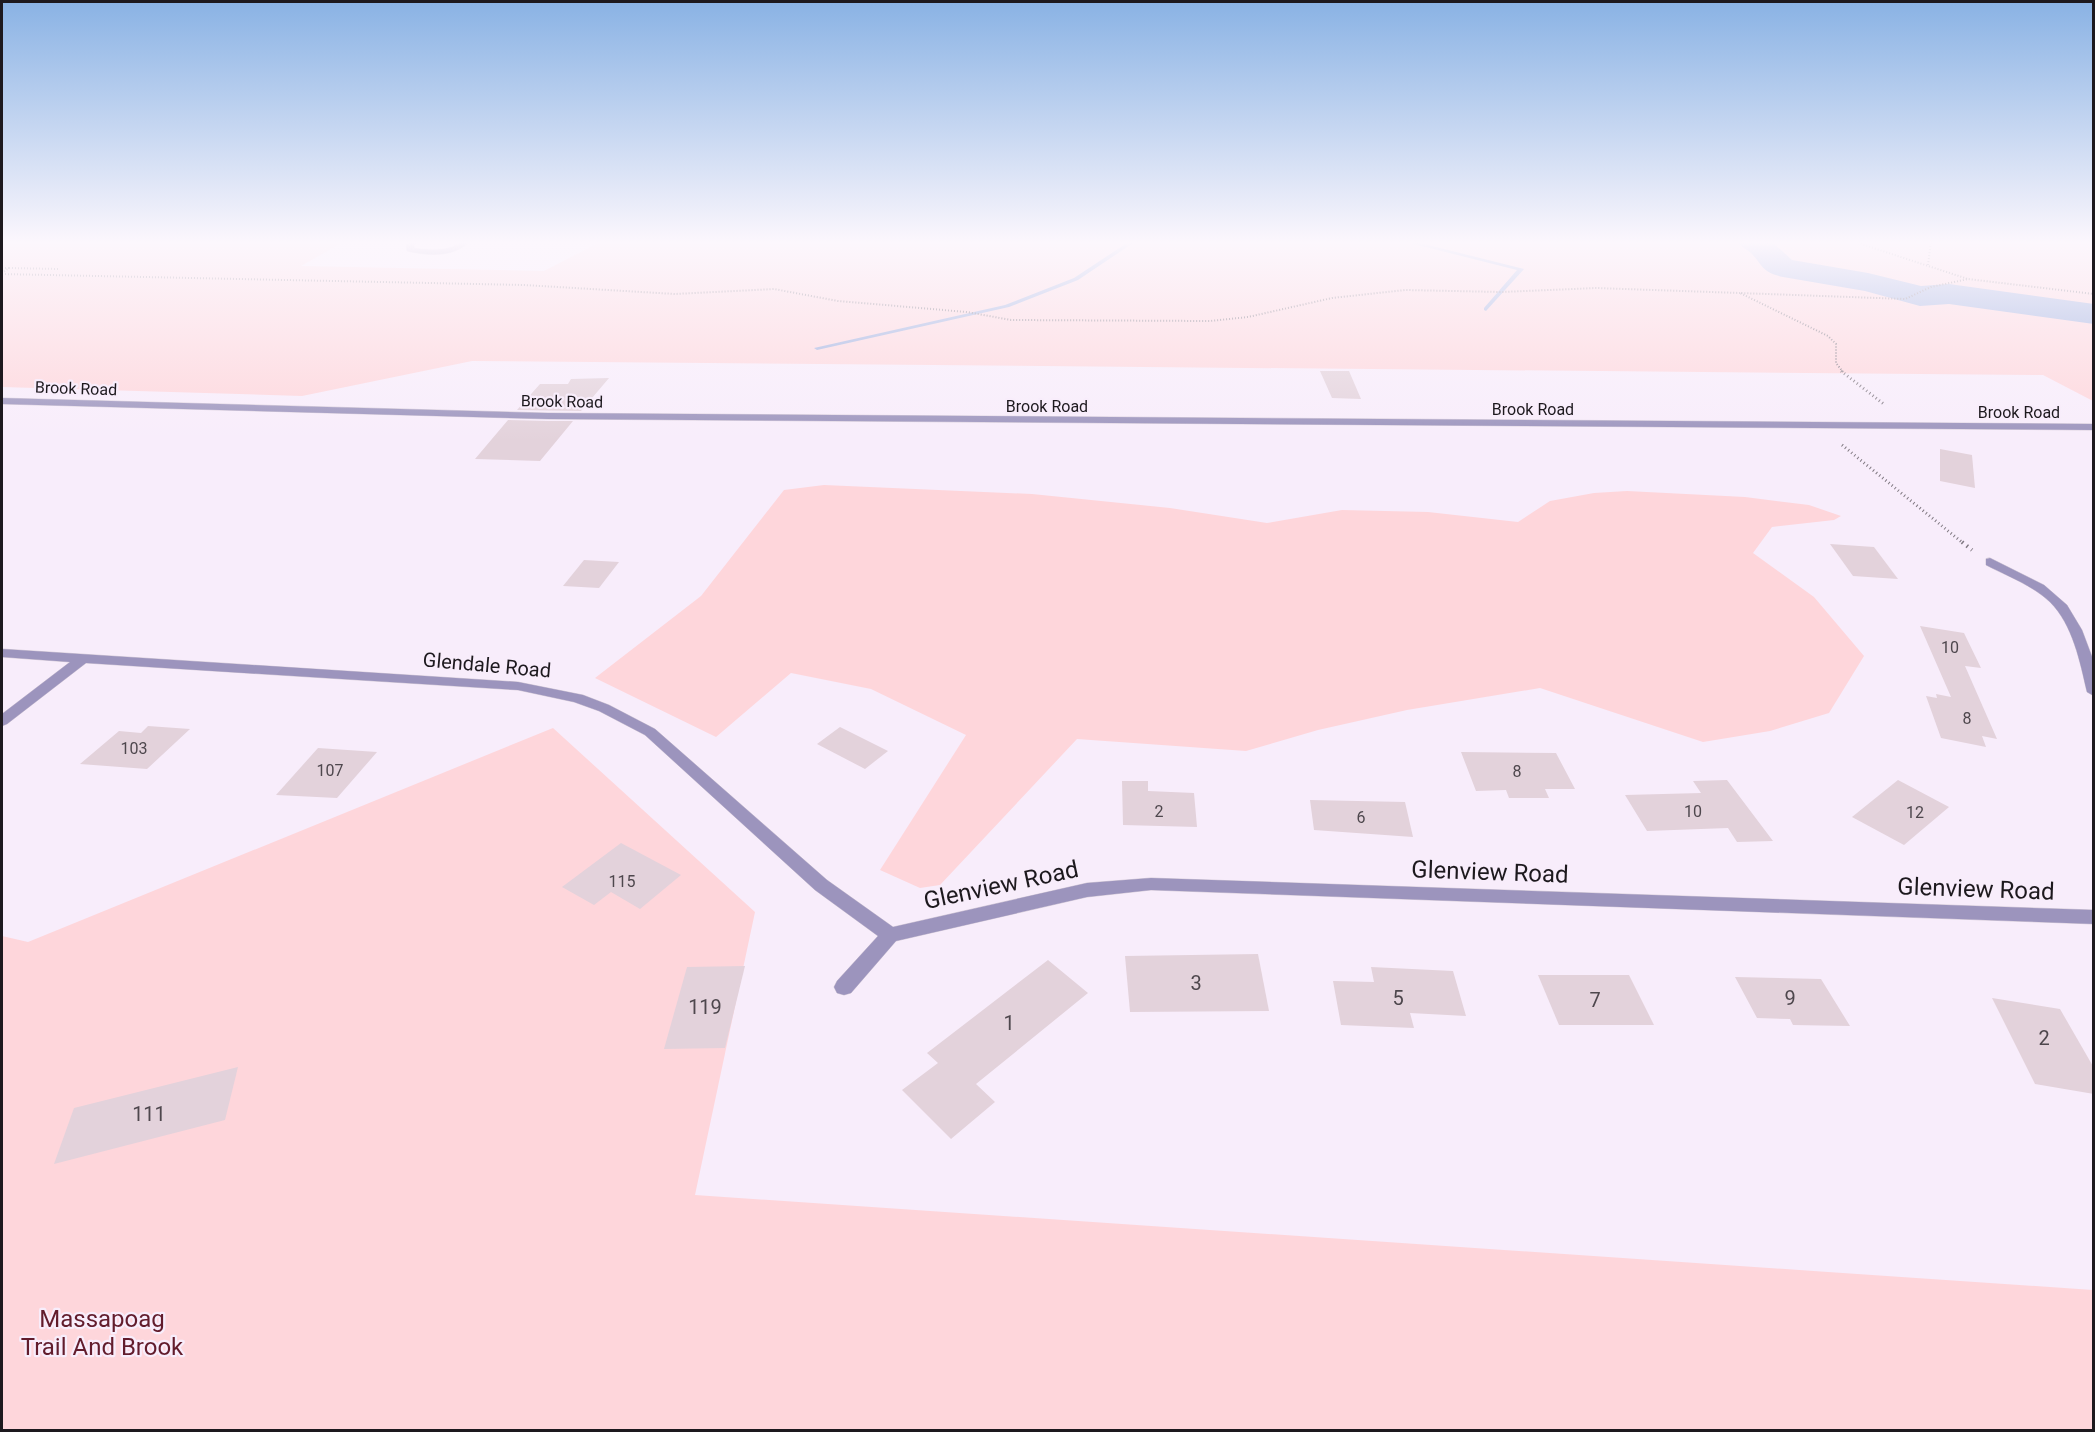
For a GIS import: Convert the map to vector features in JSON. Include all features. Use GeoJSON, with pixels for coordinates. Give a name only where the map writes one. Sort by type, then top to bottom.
{"type":"FeatureCollection","features":[{"type":"Feature","properties":{"kind":"street","name":"Brook Road"},"geometry":{"type":"LineString","coordinates":[[2,401],[548,416],[2094,427]]}},
{"type":"Feature","properties":{"kind":"street"},"geometry":{"type":"LineString","coordinates":[[1990,562],[2042,590],[2058,604],[2072,627],[2094,692]]}},
{"type":"Feature","properties":{"kind":"street","name":"Glendale Road"},"geometry":{"type":"LineString","coordinates":[[2,653],[518,686],[578,698],[604,708],[650,732],[821,885],[890,934]]}},
{"type":"Feature","properties":{"kind":"street"},"geometry":{"type":"LineString","coordinates":[[2,721],[82,659]]}},
{"type":"Feature","properties":{"kind":"street","name":"Glenview Road"},"geometry":{"type":"LineString","coordinates":[[890,934],[1087,890],[1151,884],[2094,917]]}},
{"type":"Feature","properties":{"kind":"street"},"geometry":{"type":"LineString","coordinates":[[844,987],[890,934]]}},
{"type":"Feature","properties":{"kind":"path"},"geometry":{"type":"LineString","coordinates":[[918,308],[967,312],[1011,320],[1209,321],[1248,317],[1289,308]]}},
{"type":"Feature","properties":{"kind":"path"},"geometry":{"type":"LineString","coordinates":[[1766,308],[1826,334],[1836,344],[1836,363],[1839,369],[1912,426]]}},
{"type":"Feature","properties":{"kind":"path"},"geometry":{"type":"LineString","coordinates":[[1818,426],[1990,562]]}},
{"type":"Feature","properties":{"kind":"green space"},"geometry":{"type":"Polygon","coordinates":[[[2,308],[2093,308],[2093,401],[2043,375],[472,361],[302,396],[2,387],[2,308]]]}},
{"type":"Feature","properties":{"kind":"green space"},"geometry":{"type":"Polygon","coordinates":[[[824,485],[1032,494],[1170,508],[1267,523],[1342,510],[1428,512],[1518,522],[1550,501],[1594,493],[1627,491],[1745,497],[1809,505],[1841,516],[1834,520],[1772,527],[1753,553],[1814,597],[1864,656],[1829,713],[1770,731],[1703,742],[1540,688],[1407,710],[1318,730],[1246,751],[1077,739],[940,885],[920,888],[880,870],[966,735],[871,689],[791,673],[716,737],[595,678],[701,596],[784,490],[824,485]]]}},
{"type":"Feature","properties":{"kind":"green space","name":"Massapoag Trail And Brook"},"geometry":{"type":"Polygon","coordinates":[[[553,728],[755,912],[695,1195],[2093,1290],[2093,1430],[2,1430],[2,936],[28,942],[553,728]]]}},
{"type":"Feature","properties":{"kind":"building"},"geometry":{"type":"Polygon","coordinates":[[[1320,371],[1349,371],[1361,399],[1332,398],[1320,371]]]}},
{"type":"Feature","properties":{"kind":"building"},"geometry":{"type":"Polygon","coordinates":[[[609,378],[581,411],[517,410],[540,384],[568,384],[571,379],[609,378]]]}},
{"type":"Feature","properties":{"kind":"building"},"geometry":{"type":"Polygon","coordinates":[[[508,420],[573,421],[540,461],[475,459],[508,420]]]}},
{"type":"Feature","properties":{"kind":"building"},"geometry":{"type":"Polygon","coordinates":[[[1940,449],[1972,455],[1975,488],[1940,481],[1940,449]]]}},
{"type":"Feature","properties":{"kind":"building"},"geometry":{"type":"Polygon","coordinates":[[[1830,544],[1874,547],[1898,579],[1853,576],[1830,544]]]}},
{"type":"Feature","properties":{"kind":"building"},"geometry":{"type":"Polygon","coordinates":[[[584,560],[619,562],[599,588],[563,586],[584,560]]]}},
{"type":"Feature","properties":{"kind":"building"},"geometry":{"type":"Polygon","coordinates":[[[1920,626],[1964,633],[1981,668],[1965,666],[1997,739],[1982,736],[1986,747],[1941,738],[1926,696],[1937,698],[1936,694],[1951,697],[1920,626]]]}},
{"type":"Feature","properties":{"kind":"building"},"geometry":{"type":"Polygon","coordinates":[[[148,726],[190,729],[147,769],[80,764],[119,731],[141,733],[148,726]]]}},
{"type":"Feature","properties":{"kind":"building"},"geometry":{"type":"Polygon","coordinates":[[[840,727],[888,751],[865,769],[817,744],[840,727]]]}},
{"type":"Feature","properties":{"kind":"building"},"geometry":{"type":"Polygon","coordinates":[[[318,748],[377,752],[337,798],[276,795],[318,748]]]}},
{"type":"Feature","properties":{"kind":"building"},"geometry":{"type":"Polygon","coordinates":[[[1461,752],[1556,753],[1575,789],[1545,789],[1549,798],[1509,798],[1506,790],[1476,791],[1461,752]]]}},
{"type":"Feature","properties":{"kind":"building"},"geometry":{"type":"Polygon","coordinates":[[[1727,780],[1773,841],[1737,842],[1728,828],[1647,831],[1625,795],[1701,793],[1693,781],[1727,780]]]}},
{"type":"Feature","properties":{"kind":"building"},"geometry":{"type":"Polygon","coordinates":[[[1898,780],[1949,807],[1904,845],[1852,817],[1898,780]]]}},
{"type":"Feature","properties":{"kind":"building"},"geometry":{"type":"Polygon","coordinates":[[[1122,781],[1148,781],[1148,791],[1194,793],[1197,827],[1123,825],[1122,781]]]}},
{"type":"Feature","properties":{"kind":"building"},"geometry":{"type":"Polygon","coordinates":[[[1310,800],[1405,802],[1413,837],[1314,830],[1310,800]]]}},
{"type":"Feature","properties":{"kind":"building"},"geometry":{"type":"Polygon","coordinates":[[[621,843],[681,875],[640,909],[611,892],[594,905],[562,887],[621,843]]]}},
{"type":"Feature","properties":{"kind":"building"},"geometry":{"type":"Polygon","coordinates":[[[1258,954],[1269,1011],[1130,1012],[1125,956],[1258,954]]]}},
{"type":"Feature","properties":{"kind":"building"},"geometry":{"type":"Polygon","coordinates":[[[1048,960],[1088,993],[976,1084],[995,1102],[951,1139],[902,1090],[938,1063],[927,1053],[1048,960]]]}},
{"type":"Feature","properties":{"kind":"building"},"geometry":{"type":"Polygon","coordinates":[[[745,966],[725,1048],[664,1049],[687,967],[745,966]]]}},
{"type":"Feature","properties":{"kind":"building"},"geometry":{"type":"Polygon","coordinates":[[[1371,967],[1453,971],[1466,1016],[1410,1013],[1414,1028],[1341,1025],[1333,981],[1374,982],[1371,967]]]}},
{"type":"Feature","properties":{"kind":"building"},"geometry":{"type":"Polygon","coordinates":[[[1538,975],[1629,975],[1654,1025],[1559,1025],[1538,975]]]}},
{"type":"Feature","properties":{"kind":"building"},"geometry":{"type":"Polygon","coordinates":[[[1735,977],[1821,979],[1850,1026],[1793,1025],[1790,1019],[1757,1018],[1735,977]]]}},
{"type":"Feature","properties":{"kind":"building"},"geometry":{"type":"Polygon","coordinates":[[[1992,998],[2060,1009],[2094,1068],[2094,1094],[2035,1084],[1992,998]]]}},
{"type":"Feature","properties":{"kind":"building"},"geometry":{"type":"Polygon","coordinates":[[[238,1067],[225,1120],[54,1164],[74,1108],[238,1067]]]}},
{"type":"Feature","properties":{"kind":"waterway"},"geometry":{"type":"LineString","coordinates":[[817,348],[999,308]]}},
{"type":"Feature","properties":{"kind":"waterway"},"geometry":{"type":"LineString","coordinates":[[2049,308],[2094,314]]}}]}
